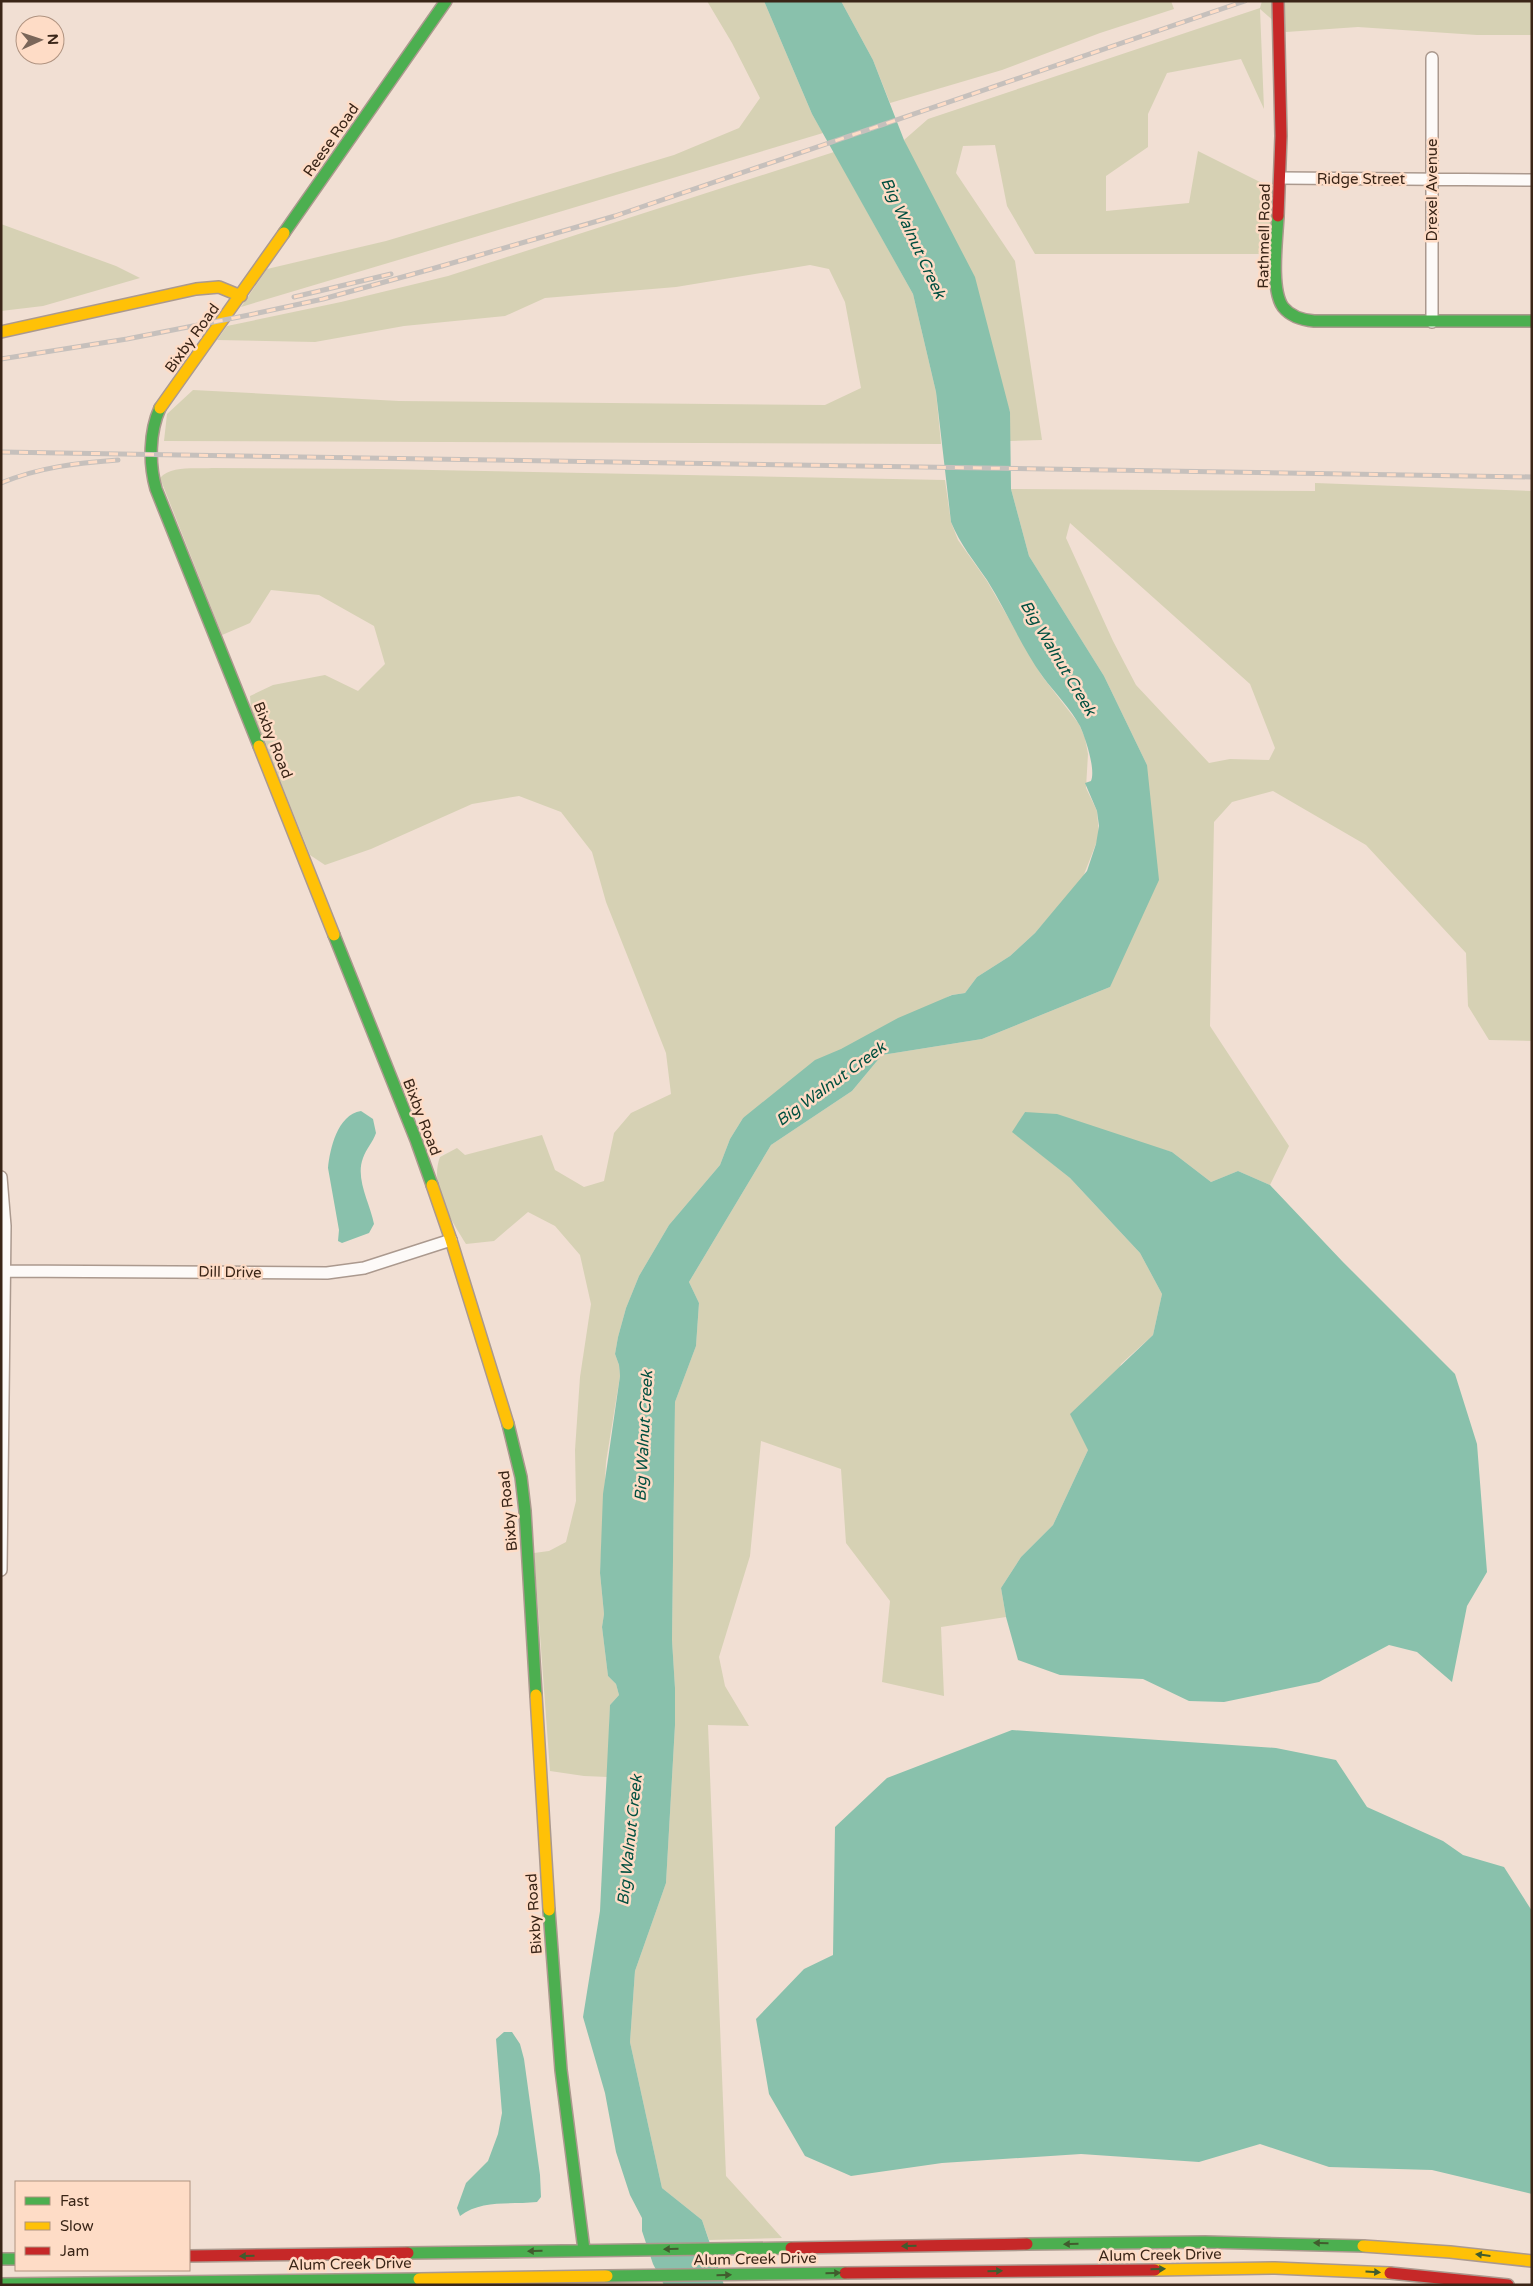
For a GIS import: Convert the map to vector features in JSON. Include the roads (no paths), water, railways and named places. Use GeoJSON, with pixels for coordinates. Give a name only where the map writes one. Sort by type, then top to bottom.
{"type":"FeatureCollection","features":[{"type":"Feature","properties":{"kind":"street","name":"Reese Road"},"geometry":{"type":"LineString","coordinates":[[240,296],[446,1]]}},
{"type":"Feature","properties":{"kind":"street","name":"Rathmell Road"},"geometry":{"type":"LineString","coordinates":[[1278,1],[1280,178],[1277,288],[1280,301],[1289,313],[1301,320],[1314,321],[1532,321]]}},
{"type":"Feature","properties":{"kind":"street","name":"Drexel Avenue"},"geometry":{"type":"LineString","coordinates":[[1432,58],[1432,322]]}},
{"type":"Feature","properties":{"kind":"street","name":"Ridge Street"},"geometry":{"type":"LineString","coordinates":[[1280,178],[1532,180]]}},
{"type":"Feature","properties":{"kind":"street","name":"Bixby Road"},"geometry":{"type":"LineString","coordinates":[[1,332],[196,289],[219,287],[240,296],[195,362],[159,408],[153,430],[153,480],[416,1140],[451,1240],[508,1424],[522,1477],[561,2070],[584,2250]]}},
{"type":"Feature","properties":{"kind":"street"},"geometry":{"type":"LineString","coordinates":[[1,1177],[5,1203],[1,1570]]}},
{"type":"Feature","properties":{"kind":"street","name":"Dill Drive"},"geometry":{"type":"LineString","coordinates":[[4,1271],[327,1273],[364,1268],[451,1240]]}},
{"type":"Feature","properties":{"kind":"street","name":"Alum Creek Drive"},"geometry":{"type":"LineString","coordinates":[[190,2256],[1205,2242],[1349,2244],[1481,2254],[1532,2262]]}},
{"type":"Feature","properties":{"kind":"street"},"geometry":{"type":"LineString","coordinates":[[1,2259],[15,2259]]}},
{"type":"Feature","properties":{"kind":"street","name":"Alum Creek Drive"},"geometry":{"type":"LineString","coordinates":[[1,2284],[588,2280],[622,2276],[1285,2269],[1391,2272],[1508,2285]]}},
{"type":"Feature","properties":{"kind":"water","name":"Big Walnut Creek"},"geometry":{"type":"Polygon","coordinates":[[[764,1],[841,1],[873,60],[904,140],[975,277],[1010,412],[1011,489],[1029,556],[1104,676],[1147,765],[1159,880],[1110,987],[982,1039],[882,1055],[852,1091],[771,1145],[689,1282],[699,1303],[696,1346],[675,1402],[672,1640],[675,1725],[666,1883],[635,1971],[630,2042],[662,2188],[702,2220],[724,2285],[664,2285],[653,2264],[642,2231],[642,2218],[630,2195],[616,2152],[605,2093],[583,2017],[600,1911],[610,1705],[619,1695],[616,1684],[608,1676],[602,1627],[604,1614],[600,1573],[603,1494],[620,1376],[615,1354],[626,1308],[639,1276],[669,1225],[720,1165],[730,1139],[743,1118],[815,1060],[841,1049],[898,1018],[952,995],[965,993],[977,977],[1010,956],[1035,933],[1087,871],[1096,844],[1099,826],[1097,811],[1085,783],[1091,781],[1092,769],[1087,745],[1080,726],[1035,665],[987,580],[963,545],[951,522],[936,392],[913,294],[812,114],[764,1]]]}},
{"type":"Feature","properties":{"kind":"water"},"geometry":{"type":"Polygon","coordinates":[[[361,1111],[373,1119],[376,1133],[361,1166],[362,1183],[374,1224],[369,1233],[342,1243],[338,1241],[339,1230],[328,1168],[329,1160],[336,1134],[341,1126],[346,1119],[361,1111]]]}},
{"type":"Feature","properties":{"kind":"water"},"geometry":{"type":"Polygon","coordinates":[[[1025,1112],[1057,1114],[1172,1152],[1211,1182],[1238,1171],[1270,1185],[1342,1261],[1455,1374],[1477,1444],[1487,1572],[1467,1606],[1452,1682],[1417,1652],[1389,1645],[1319,1682],[1224,1702],[1189,1701],[1143,1679],[1060,1675],[1018,1660],[1006,1617],[1001,1588],[1021,1557],[1053,1525],[1088,1450],[1070,1414],[1153,1335],[1162,1294],[1140,1253],[1070,1178],[1012,1132],[1025,1112]]]}},
{"type":"Feature","properties":{"kind":"water"},"geometry":{"type":"Polygon","coordinates":[[[1012,1730],[1276,1748],[1336,1760],[1367,1807],[1443,1841],[1463,1855],[1504,1867],[1532,1911],[1532,2194],[1432,2170],[1329,2167],[1260,2144],[1199,2162],[1081,2154],[942,2163],[851,2176],[805,2156],[769,2094],[756,2019],[804,1969],[833,1955],[835,1827],[887,1778],[1012,1730]]]}},
{"type":"Feature","properties":{"kind":"water"},"geometry":{"type":"Polygon","coordinates":[[[504,2032],[512,2032],[520,2044],[524,2059],[540,2175],[541,2197],[537,2202],[478,2207],[460,2216],[457,2208],[466,2183],[488,2161],[498,2134],[502,2113],[496,2039],[504,2032]]]}},
{"type":"Feature","properties":{"kind":"railway"},"geometry":{"type":"LineString","coordinates":[[1,359],[127,339],[249,315],[323,299],[435,268],[615,216],[1245,1]]}},
{"type":"Feature","properties":{"kind":"railway"},"geometry":{"type":"LineString","coordinates":[[294,297],[391,274]]}},
{"type":"Feature","properties":{"kind":"railway"},"geometry":{"type":"LineString","coordinates":[[1,452],[1532,477]]}},
{"type":"Feature","properties":{"kind":"railway"},"geometry":{"type":"LineString","coordinates":[[1,483],[30,473],[59,467],[118,460]]}}]}
